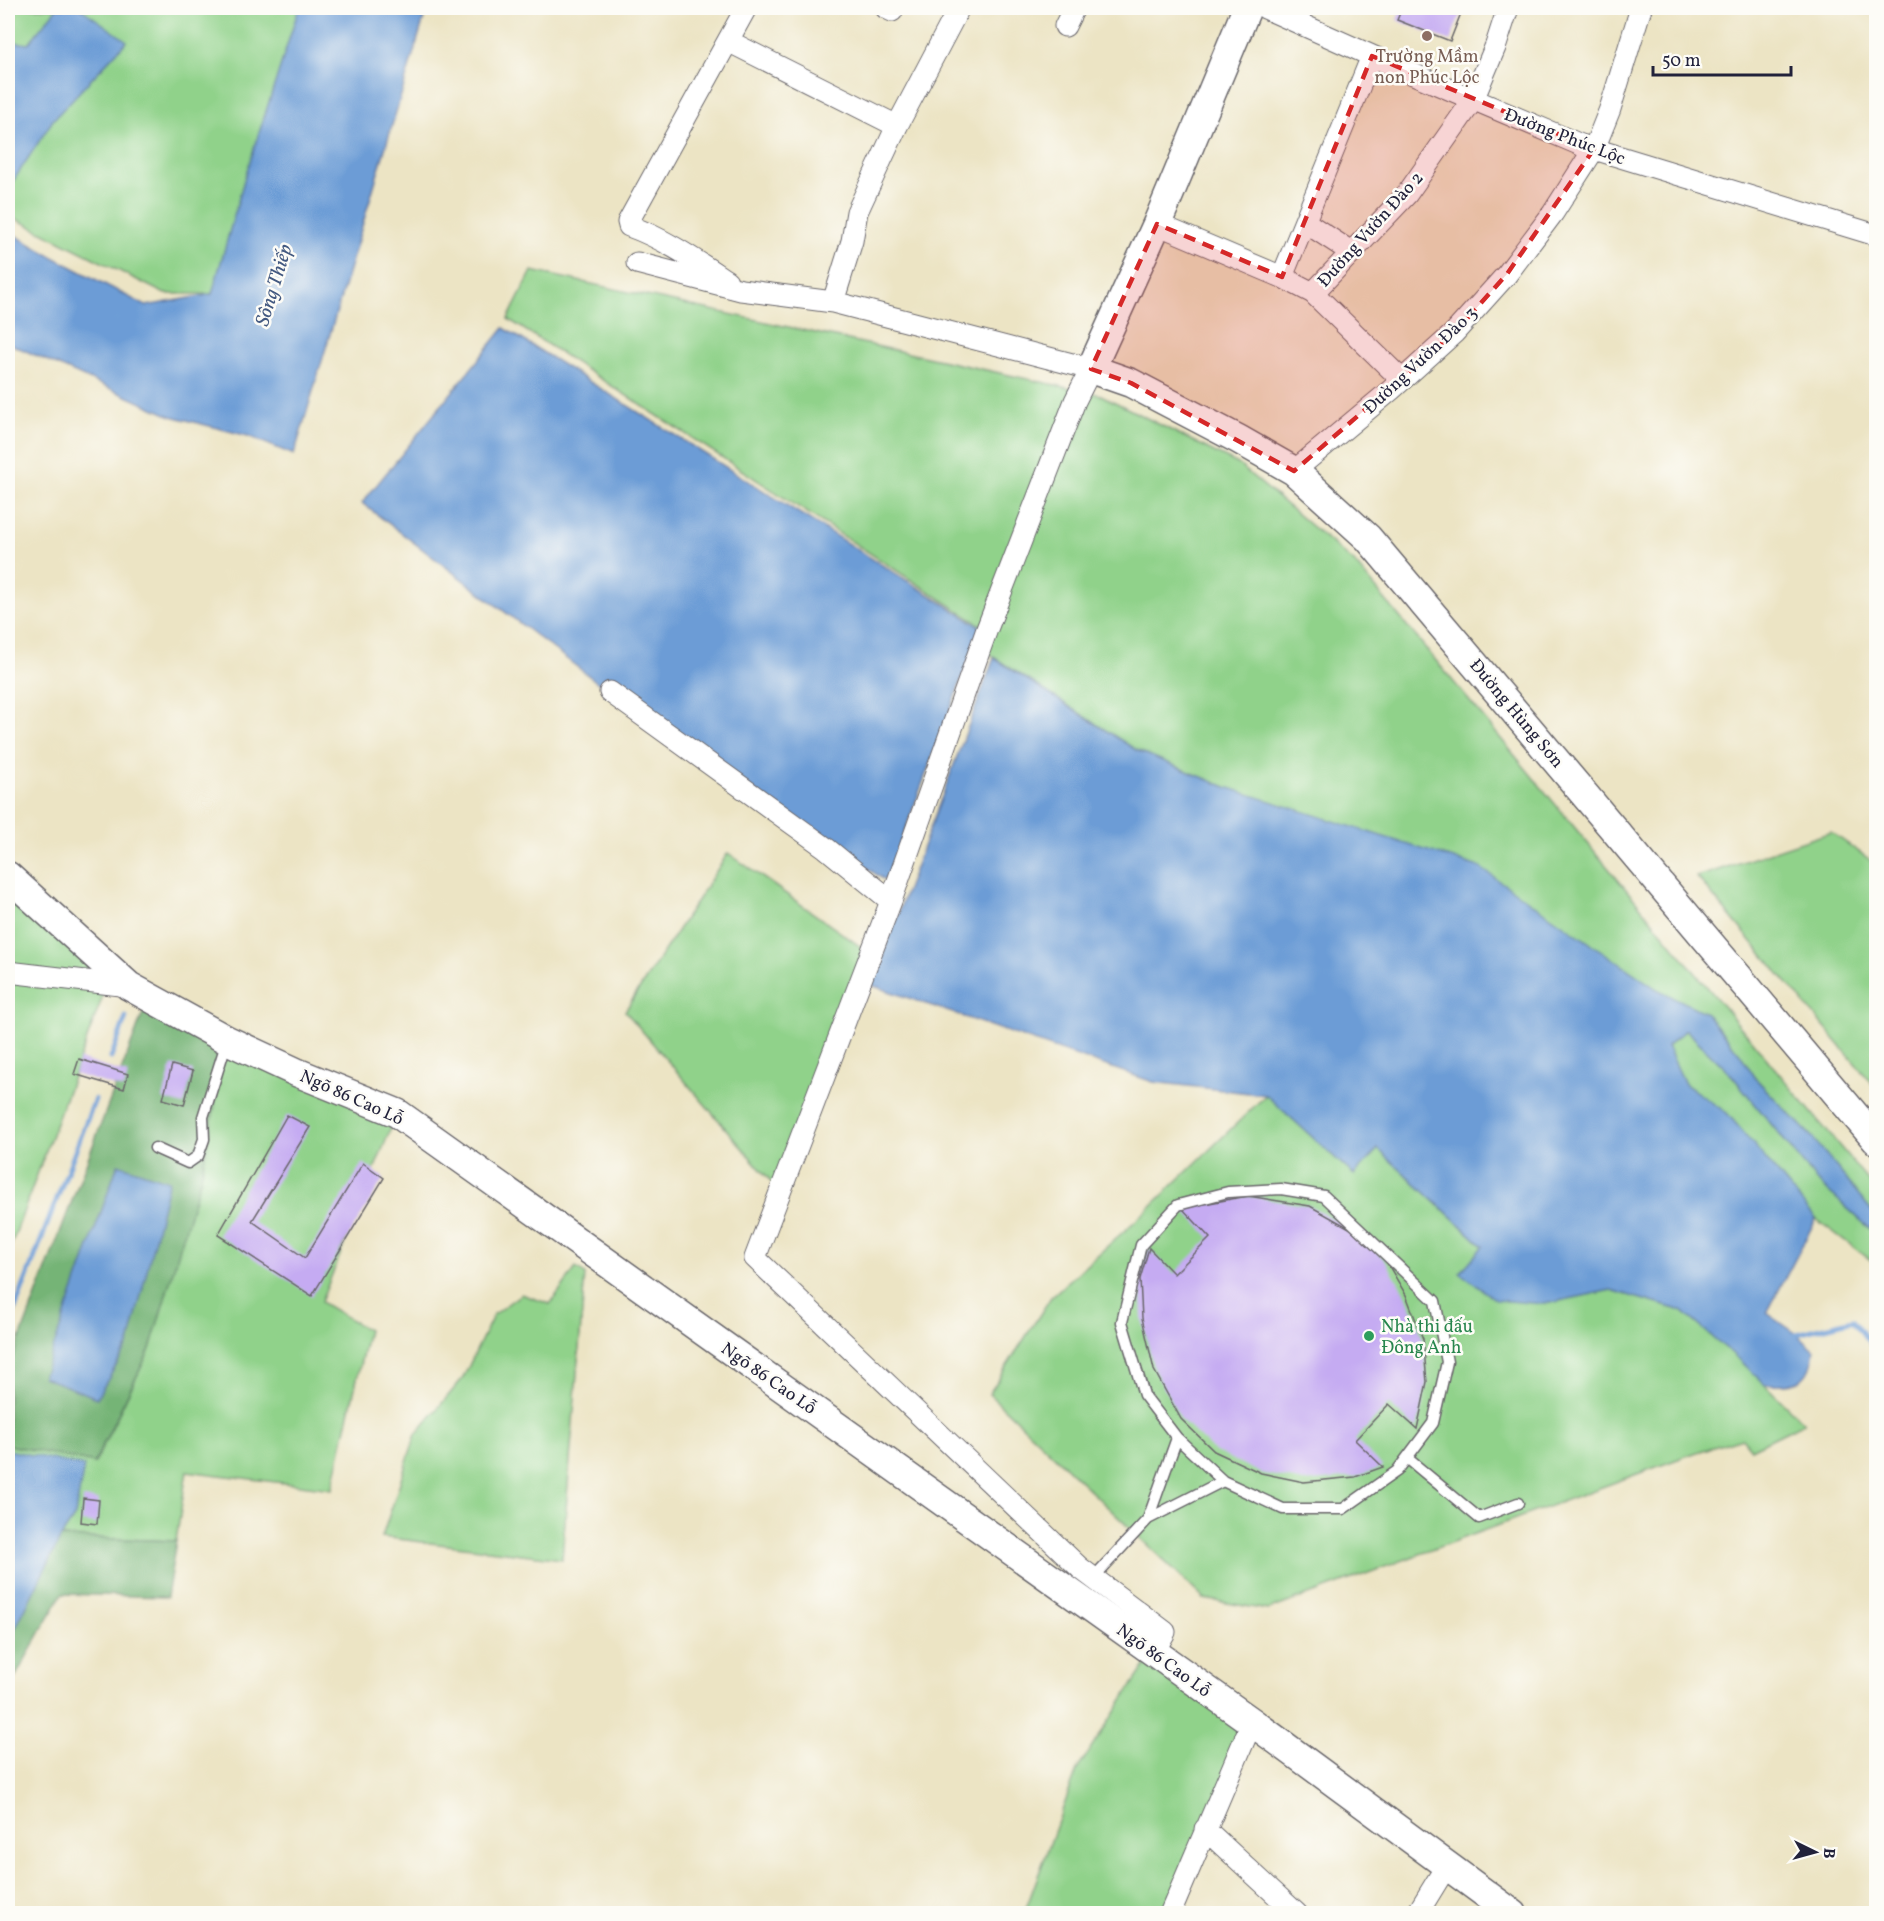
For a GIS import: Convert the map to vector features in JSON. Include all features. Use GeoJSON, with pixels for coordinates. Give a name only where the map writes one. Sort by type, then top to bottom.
{"type":"FeatureCollection","features":[{"type":"Feature","properties":{"kind":"street"},"geometry":{"type":"LineString","coordinates":[[741,290],[684,252],[651,234],[629,226],[628,222],[746,8]]}},
{"type":"Feature","properties":{"kind":"street"},"geometry":{"type":"LineString","coordinates":[[833,302],[852,241],[857,212],[897,126],[959,8]]}},
{"type":"Feature","properties":{"kind":"street"},"geometry":{"type":"LineString","coordinates":[[1154,1652],[1166,1632],[1080,1568],[755,1258],[891,901],[987,629],[1074,401],[1091,369],[1157,224],[1247,8]]}},
{"type":"Feature","properties":{"kind":"street","name":"Đường Phúc Lộc"},"geometry":{"type":"LineString","coordinates":[[1265,8],[1473,100],[1594,149],[1876,235]]}},
{"type":"Feature","properties":{"kind":"street","name":"Đường Vườn Đào 2"},"geometry":{"type":"LineString","coordinates":[[1313,292],[1407,194],[1473,100],[1496,45],[1508,8]]}},
{"type":"Feature","properties":{"kind":"street","name":"Đường Vườn Đào 3"},"geometry":{"type":"LineString","coordinates":[[1294,471],[1454,333],[1507,274],[1553,213],[1594,149],[1610,109],[1641,8]]}},
{"type":"Feature","properties":{"kind":"street"},"geometry":{"type":"LineString","coordinates":[[728,41],[897,126]]}},
{"type":"Feature","properties":{"kind":"street"},"geometry":{"type":"LineString","coordinates":[[1282,277],[1372,56]]}},
{"type":"Feature","properties":{"kind":"street"},"geometry":{"type":"LineString","coordinates":[[1305,222],[1351,252]]}},
{"type":"Feature","properties":{"kind":"street"},"geometry":{"type":"LineString","coordinates":[[1157,224],[1313,292],[1402,380]]}},
{"type":"Feature","properties":{"kind":"street"},"geometry":{"type":"LineString","coordinates":[[637,263],[741,290],[833,302],[1091,369]]}},
{"type":"Feature","properties":{"kind":"street","name":"Đường Hùng Sơn"},"geometry":{"type":"LineString","coordinates":[[1091,369],[1131,383],[1294,471],[1368,538],[1622,836],[1876,1140]]}},
{"type":"Feature","properties":{"kind":"street"},"geometry":{"type":"LineString","coordinates":[[609,692],[826,848],[891,901]]}},
{"type":"Feature","properties":{"kind":"street","name":"Ngõ 86 Cao Lỗ"},"geometry":{"type":"LineString","coordinates":[[8,876],[129,986],[227,1040],[296,1072],[397,1113],[1252,1722],[1513,1914]]}},
{"type":"Feature","properties":{"kind":"street"},"geometry":{"type":"LineString","coordinates":[[8,972],[129,986]]}},
{"type":"Feature","properties":{"kind":"street"},"geometry":{"type":"LineString","coordinates":[[1170,1914],[1252,1722]]}},
{"type":"Feature","properties":{"kind":"street"},"geometry":{"type":"LineString","coordinates":[[1205,1829],[1297,1914]]}},
{"type":"Feature","properties":{"kind":"street"},"geometry":{"type":"LineString","coordinates":[[1416,1914],[1447,1865]]}},
{"type":"Feature","properties":{"kind":"lane"},"geometry":{"type":"LineString","coordinates":[[155,1148],[188,1163],[198,1156],[204,1139],[203,1117],[227,1040]]}},
{"type":"Feature","properties":{"kind":"lane"},"geometry":{"type":"LineString","coordinates":[[1281,1189],[1324,1196],[1435,1302],[1447,1362],[1433,1423],[1407,1458],[1397,1471],[1343,1509],[1283,1509],[1223,1481],[1178,1438],[1144,1395],[1122,1322],[1142,1245],[1178,1205],[1228,1192],[1281,1189]]}},
{"type":"Feature","properties":{"kind":"lane"},"geometry":{"type":"LineString","coordinates":[[1148,1519],[1178,1438]]}},
{"type":"Feature","properties":{"kind":"lane"},"geometry":{"type":"LineString","coordinates":[[1407,1458],[1479,1518],[1518,1503]]}},
{"type":"Feature","properties":{"kind":"lane"},"geometry":{"type":"LineString","coordinates":[[1093,1578],[1148,1519],[1223,1481]]}},
{"type":"Feature","properties":{"kind":"highlighted area"},"geometry":{"type":"Polygon","coordinates":[[[1372,56],[1594,149],[1507,274],[1454,333],[1294,471],[1131,383],[1091,369],[1157,224],[1282,277],[1372,56]]]}},
{"type":"Feature","properties":{"kind":"green space"},"geometry":{"type":"Polygon","coordinates":[[[8,8],[301,8],[212,294],[165,294],[8,215],[8,8]]]}},
{"type":"Feature","properties":{"kind":"green space"},"geometry":{"type":"Polygon","coordinates":[[[532,271],[1101,395],[1238,464],[1354,562],[1876,1190],[1876,1216],[1811,1136],[1757,1080],[1740,1054],[1706,1013],[1226,787],[1136,750],[980,648],[987,629],[508,319],[532,271]]]}},
{"type":"Feature","properties":{"kind":"green space"},"geometry":{"type":"Polygon","coordinates":[[[1831,832],[1876,864],[1876,1088],[1697,877],[1831,832]]]}},
{"type":"Feature","properties":{"kind":"green space"},"geometry":{"type":"Polygon","coordinates":[[[728,853],[871,954],[780,1192],[625,1011],[728,853]]]}},
{"type":"Feature","properties":{"kind":"green space"},"geometry":{"type":"Polygon","coordinates":[[[8,876],[112,971],[8,1254],[8,876]]]}},
{"type":"Feature","properties":{"kind":"green space"},"geometry":{"type":"Polygon","coordinates":[[[149,997],[227,1040],[201,1177],[150,1349],[94,1463],[8,1445],[8,1370],[149,997]]]}},
{"type":"Feature","properties":{"kind":"green space"},"geometry":{"type":"Polygon","coordinates":[[[1686,1030],[1730,1073],[1817,1181],[1876,1234],[1876,1264],[1816,1219],[1727,1113],[1685,1084],[1667,1046],[1686,1030]]]}},
{"type":"Feature","properties":{"kind":"green space"},"geometry":{"type":"Polygon","coordinates":[[[227,1040],[397,1113],[321,1302],[368,1330],[332,1489],[187,1471],[176,1541],[61,1537],[8,1643],[8,1445],[95,1463],[150,1349],[227,1040]]]}},
{"type":"Feature","properties":{"kind":"green space","name":"Nhà thi đấu Đông Anh"},"geometry":{"type":"Polygon","coordinates":[[[1266,1095],[1353,1174],[1378,1149],[1545,1304],[1611,1290],[1682,1311],[1741,1361],[1804,1423],[1751,1449],[1742,1438],[1697,1452],[1268,1610],[1204,1599],[989,1394],[1051,1297],[1143,1214],[1266,1095]]]}},
{"type":"Feature","properties":{"kind":"green space"},"geometry":{"type":"Polygon","coordinates":[[[576,1268],[585,1274],[562,1559],[382,1537],[416,1434],[463,1378],[494,1314],[521,1294],[550,1304],[576,1268]]]}},
{"type":"Feature","properties":{"kind":"green space"},"geometry":{"type":"Polygon","coordinates":[[[61,1537],[176,1541],[167,1597],[62,1594],[8,1690],[8,1643],[61,1537]]]}},
{"type":"Feature","properties":{"kind":"green space"},"geometry":{"type":"Polygon","coordinates":[[[1154,1652],[1252,1722],[1169,1913],[1024,1914],[1077,1770],[1154,1652]]]}},
{"type":"Feature","properties":{"kind":"water"},"geometry":{"type":"Polygon","coordinates":[[[57,8],[80,8],[127,41],[53,120],[8,189],[8,41],[28,44],[57,8]]]}},
{"type":"Feature","properties":{"kind":"water","name":"Sông Thiếp"},"geometry":{"type":"Polygon","coordinates":[[[299,8],[427,8],[294,455],[248,436],[171,416],[8,343],[8,231],[146,306],[212,294],[244,180],[299,8]]]}},
{"type":"Feature","properties":{"kind":"water"},"geometry":{"type":"Polygon","coordinates":[[[504,328],[981,627],[886,881],[610,692],[362,503],[504,328]]]}},
{"type":"Feature","properties":{"kind":"water"},"geometry":{"type":"Polygon","coordinates":[[[994,658],[1136,750],[1226,787],[1479,867],[1657,989],[1706,1013],[1740,1054],[1757,1080],[1811,1136],[1876,1216],[1876,1234],[1817,1181],[1730,1073],[1686,1030],[1667,1046],[1685,1084],[1727,1113],[1816,1219],[1767,1313],[1797,1334],[1814,1350],[1812,1362],[1805,1376],[1792,1383],[1764,1384],[1741,1361],[1682,1311],[1611,1290],[1545,1304],[1496,1300],[1460,1273],[1483,1246],[1378,1149],[1354,1175],[1266,1095],[1153,1082],[871,985],[994,658]]]}},
{"type":"Feature","properties":{"kind":"water"},"geometry":{"type":"Polygon","coordinates":[[[118,1164],[169,1181],[129,1344],[97,1398],[43,1377],[118,1164]]]}},
{"type":"Feature","properties":{"kind":"water"},"geometry":{"type":"Polygon","coordinates":[[[8,1450],[84,1466],[75,1516],[61,1537],[8,1643],[8,1450]]]}},
{"type":"Feature","properties":{"kind":"building"},"geometry":{"type":"Polygon","coordinates":[[[1402,8],[1463,8],[1450,41],[1397,20],[1402,8]]]}},
{"type":"Feature","properties":{"kind":"building"},"geometry":{"type":"Polygon","coordinates":[[[79,1059],[128,1074],[124,1089],[74,1074],[79,1059]]]}},
{"type":"Feature","properties":{"kind":"building"},"geometry":{"type":"Polygon","coordinates":[[[172,1065],[193,1071],[184,1105],[163,1099],[172,1065]]]}},
{"type":"Feature","properties":{"kind":"building"},"geometry":{"type":"Polygon","coordinates":[[[287,1115],[310,1127],[252,1221],[305,1258],[363,1163],[384,1178],[312,1296],[218,1235],[287,1115]]]}},
{"type":"Feature","properties":{"kind":"building"},"geometry":{"type":"Polygon","coordinates":[[[1248,1196],[1310,1206],[1353,1230],[1386,1261],[1406,1295],[1423,1339],[1427,1382],[1417,1429],[1389,1404],[1355,1440],[1383,1467],[1355,1477],[1304,1482],[1261,1473],[1214,1451],[1181,1419],[1154,1370],[1142,1318],[1140,1279],[1149,1248],[1174,1274],[1210,1238],[1182,1208],[1248,1196]]]}},
{"type":"Feature","properties":{"kind":"building"},"geometry":{"type":"Polygon","coordinates":[[[83,1498],[99,1500],[97,1524],[81,1522],[83,1498]]]}},
{"type":"Feature","properties":{"kind":"waterway"},"geometry":{"type":"LineString","coordinates":[[111,1058],[126,1017]]}},
{"type":"Feature","properties":{"kind":"waterway"},"geometry":{"type":"LineString","coordinates":[[8,1327],[95,1099]]}},
{"type":"Feature","properties":{"kind":"waterway"},"geometry":{"type":"LineString","coordinates":[[1797,1334],[1853,1320],[1876,1351]]}},
{"type":"Feature","properties":{"kind":"place","name":"Trường Mầm non Phúc Lộc"},"geometry":{"type":"Point","coordinates":[1427,36]}},
{"type":"Feature","properties":{"kind":"place","name":"Nhà thi đấu Đông Anh"},"geometry":{"type":"Point","coordinates":[1369,1336]}}]}
